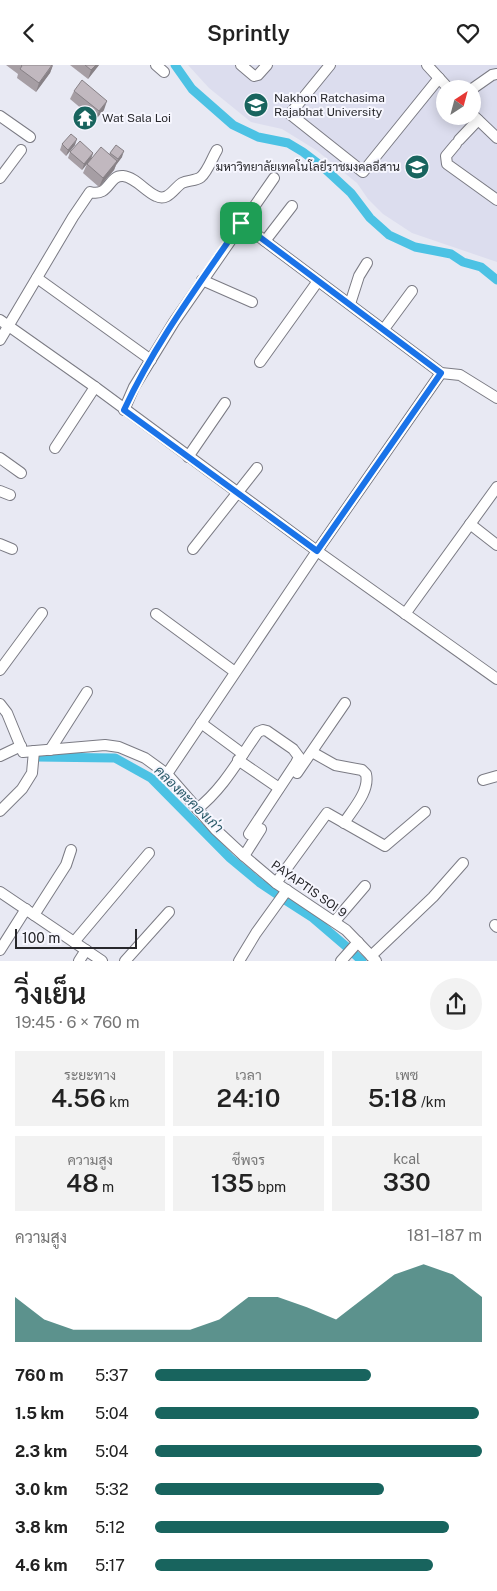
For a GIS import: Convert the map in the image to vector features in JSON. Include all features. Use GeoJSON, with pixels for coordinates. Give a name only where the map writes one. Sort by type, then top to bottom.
{"type":"FeatureCollection","features":[{"type":"Feature","properties":{"kind":"street"},"geometry":{"type":"LineString","coordinates":[[241,65],[254,76],[258,75],[267,65]]}},
{"type":"Feature","properties":{"kind":"street"},"geometry":{"type":"LineString","coordinates":[[330,65],[290,114],[363,172],[439,78],[427,65]]}},
{"type":"Feature","properties":{"kind":"street"},"geometry":{"type":"LineString","coordinates":[[481,83],[492,75],[497,74]]}},
{"type":"Feature","properties":{"kind":"street"},"geometry":{"type":"LineString","coordinates":[[0,116],[30,137]]}},
{"type":"Feature","properties":{"kind":"street"},"geometry":{"type":"LineString","coordinates":[[481,123],[497,138]]}},
{"type":"Feature","properties":{"kind":"street"},"geometry":{"type":"LineString","coordinates":[[469,125],[446,156],[447,164],[497,200]]}},
{"type":"Feature","properties":{"kind":"street"},"geometry":{"type":"LineString","coordinates":[[1,174],[21,149]]}},
{"type":"Feature","properties":{"kind":"street"},"geometry":{"type":"LineString","coordinates":[[0,340],[4,323],[37,278],[90,192],[102,193],[116,178],[123,176],[156,196],[164,197],[172,193],[181,184],[201,177],[217,150]]}},
{"type":"Feature","properties":{"kind":"street"},"geometry":{"type":"LineString","coordinates":[[124,410],[134,387],[202,280],[274,178]]}},
{"type":"Feature","properties":{"kind":"street"},"geometry":{"type":"LineString","coordinates":[[265,241],[292,206]]}},
{"type":"Feature","properties":{"kind":"street"},"geometry":{"type":"LineString","coordinates":[[241,223],[444,374],[460,375],[497,398]]}},
{"type":"Feature","properties":{"kind":"street"},"geometry":{"type":"LineString","coordinates":[[350,304],[359,276],[367,263]]}},
{"type":"Feature","properties":{"kind":"street"},"geometry":{"type":"LineString","coordinates":[[37,278],[151,360]]}},
{"type":"Feature","properties":{"kind":"street"},"geometry":{"type":"LineString","coordinates":[[202,280],[252,302]]}},
{"type":"Feature","properties":{"kind":"street"},"geometry":{"type":"LineString","coordinates":[[260,363],[318,281]]}},
{"type":"Feature","properties":{"kind":"street"},"geometry":{"type":"LineString","coordinates":[[384,329],[412,291]]}},
{"type":"Feature","properties":{"kind":"street"},"geometry":{"type":"LineString","coordinates":[[4,323],[95,387],[319,553],[497,679]]}},
{"type":"Feature","properties":{"kind":"street"},"geometry":{"type":"LineString","coordinates":[[167,774],[235,672],[444,374]]}},
{"type":"Feature","properties":{"kind":"street"},"geometry":{"type":"LineString","coordinates":[[54,448],[95,387]]}},
{"type":"Feature","properties":{"kind":"street"},"geometry":{"type":"LineString","coordinates":[[188,457],[225,403]]}},
{"type":"Feature","properties":{"kind":"street"},"geometry":{"type":"LineString","coordinates":[[0,458],[21,473]]}},
{"type":"Feature","properties":{"kind":"street"},"geometry":{"type":"LineString","coordinates":[[194,549],[257,468]]}},
{"type":"Feature","properties":{"kind":"street"},"geometry":{"type":"LineString","coordinates":[[405,613],[497,487]]}},
{"type":"Feature","properties":{"kind":"street"},"geometry":{"type":"LineString","coordinates":[[470,524],[497,545]]}},
{"type":"Feature","properties":{"kind":"street"},"geometry":{"type":"LineString","coordinates":[[0,544],[12,549]]}},
{"type":"Feature","properties":{"kind":"street"},"geometry":{"type":"LineString","coordinates":[[0,670],[42,613]]}},
{"type":"Feature","properties":{"kind":"street"},"geometry":{"type":"LineString","coordinates":[[156,614],[235,672]]}},
{"type":"Feature","properties":{"kind":"street"},"geometry":{"type":"LineString","coordinates":[[50,750],[87,692]]}},
{"type":"Feature","properties":{"kind":"street"},"geometry":{"type":"LineString","coordinates":[[244,856],[345,703]]}},
{"type":"Feature","properties":{"kind":"street"},"geometry":{"type":"LineString","coordinates":[[0,704],[7,713],[22,749]]}},
{"type":"Feature","properties":{"kind":"street"},"geometry":{"type":"LineString","coordinates":[[201,723],[279,788]]}},
{"type":"Feature","properties":{"kind":"street"},"geometry":{"type":"LineString","coordinates":[[197,809],[209,800],[258,732],[263,730],[297,752],[299,757],[249,834]]}},
{"type":"Feature","properties":{"kind":"street","name":"PAYAPTIS SOI 9"},"geometry":{"type":"LineString","coordinates":[[0,756],[22,749],[34,751],[105,745],[119,747],[145,758],[167,774],[215,829],[244,856],[276,883],[335,921],[374,958]]}},
{"type":"Feature","properties":{"kind":"street"},"geometry":{"type":"LineString","coordinates":[[0,811],[22,789],[32,773],[34,751]]}},
{"type":"Feature","properties":{"kind":"street"},"geometry":{"type":"LineString","coordinates":[[312,752],[335,765],[362,770],[366,774],[366,786],[362,795],[344,823]]}},
{"type":"Feature","properties":{"kind":"street"},"geometry":{"type":"LineString","coordinates":[[483,780],[497,776]]}},
{"type":"Feature","properties":{"kind":"street"},"geometry":{"type":"LineString","coordinates":[[276,883],[327,813],[385,846],[425,812]]}},
{"type":"Feature","properties":{"kind":"street"},"geometry":{"type":"LineString","coordinates":[[0,950],[66,865],[70,850]]}},
{"type":"Feature","properties":{"kind":"street"},"geometry":{"type":"LineString","coordinates":[[74,942],[149,853]]}},
{"type":"Feature","properties":{"kind":"street"},"geometry":{"type":"LineString","coordinates":[[374,958],[463,863]]}},
{"type":"Feature","properties":{"kind":"street"},"geometry":{"type":"LineString","coordinates":[[335,921],[365,886]]}},
{"type":"Feature","properties":{"kind":"street"},"geometry":{"type":"LineString","coordinates":[[239,961],[256,933],[287,890]]}},
{"type":"Feature","properties":{"kind":"street"},"geometry":{"type":"LineString","coordinates":[[0,892],[102,961]]}},
{"type":"Feature","properties":{"kind":"street"},"geometry":{"type":"LineString","coordinates":[[125,961],[149,932],[169,912]]}},
{"type":"Feature","properties":{"kind":"street"},"geometry":{"type":"LineString","coordinates":[[341,961],[358,942]]}},
{"type":"Feature","properties":{"kind":"street"},"geometry":{"type":"LineString","coordinates":[[79,961],[86,950]]}},
{"type":"Feature","properties":{"kind":"shaded area","name":"มหาวิทยาลัยเทคโนโลยีราชมงคลอีสาน"},"geometry":{"type":"Polygon","coordinates":[[[188,65],[497,65],[497,262],[412,233],[383,214],[368,199],[357,183],[316,150],[282,129],[251,122],[209,88],[188,65]]]}},
{"type":"Feature","properties":{"kind":"building"},"geometry":{"type":"Polygon","coordinates":[[[21,65],[52,65],[39,83],[20,69],[21,65]]]}},
{"type":"Feature","properties":{"kind":"building"},"geometry":{"type":"Polygon","coordinates":[[[85,65],[96,65],[91,70],[85,65]]]}},
{"type":"Feature","properties":{"kind":"building"},"geometry":{"type":"Polygon","coordinates":[[[82,80],[107,101],[99,111],[74,91],[82,80]]]}},
{"type":"Feature","properties":{"kind":"building"},"geometry":{"type":"Polygon","coordinates":[[[71,134],[77,139],[68,150],[62,144],[71,134]]]}},
{"type":"Feature","properties":{"kind":"building"},"geometry":{"type":"Polygon","coordinates":[[[80,141],[93,153],[84,164],[70,152],[80,141]]]}},
{"type":"Feature","properties":{"kind":"building"},"geometry":{"type":"Polygon","coordinates":[[[116,145],[124,151],[118,159],[110,153],[116,145]]]}},
{"type":"Feature","properties":{"kind":"building"},"geometry":{"type":"Polygon","coordinates":[[[101,147],[117,161],[103,178],[87,164],[101,147]]]}},
{"type":"Feature","properties":{"kind":"waterway"},"geometry":{"type":"LineString","coordinates":[[175,65],[192,89],[233,125],[258,137],[288,143],[324,168],[351,193],[370,218],[389,235],[415,247],[451,254],[463,262],[481,267],[497,280]]}},
{"type":"Feature","properties":{"kind":"waterway","name":"คลองตะคองเก่า"},"geometry":{"type":"LineString","coordinates":[[36,757],[115,758],[151,778],[230,858],[278,895]]}},
{"type":"Feature","properties":{"kind":"waterway","name":"คลองตะคองเก่า"},"geometry":{"type":"LineString","coordinates":[[285,900],[313,918],[348,948]]}},
{"type":"Feature","properties":{"kind":"waterway","name":"คลองตะคองเก่า"},"geometry":{"type":"LineString","coordinates":[[352,952],[362,961]]}},
{"type":"Feature","properties":{"kind":"place","name":"Nakhon Ratchasima Rajabhat University"},"geometry":{"type":"Point","coordinates":[256,105]}},
{"type":"Feature","properties":{"kind":"place","name":"Wat Sala Loi"},"geometry":{"type":"Point","coordinates":[85,118]}},
{"type":"Feature","properties":{"kind":"place","name":"มหาวิทยาลัยเทคโนโลยีราชมงคลอีสาน"},"geometry":{"type":"Point","coordinates":[417,167]}},
{"type":"Feature","properties":{"kind":"route"},"geometry":{"type":"LineString","coordinates":[[241,223],[441,373],[317,551],[124,410],[134,387],[174,322],[241,223]]}}]}
